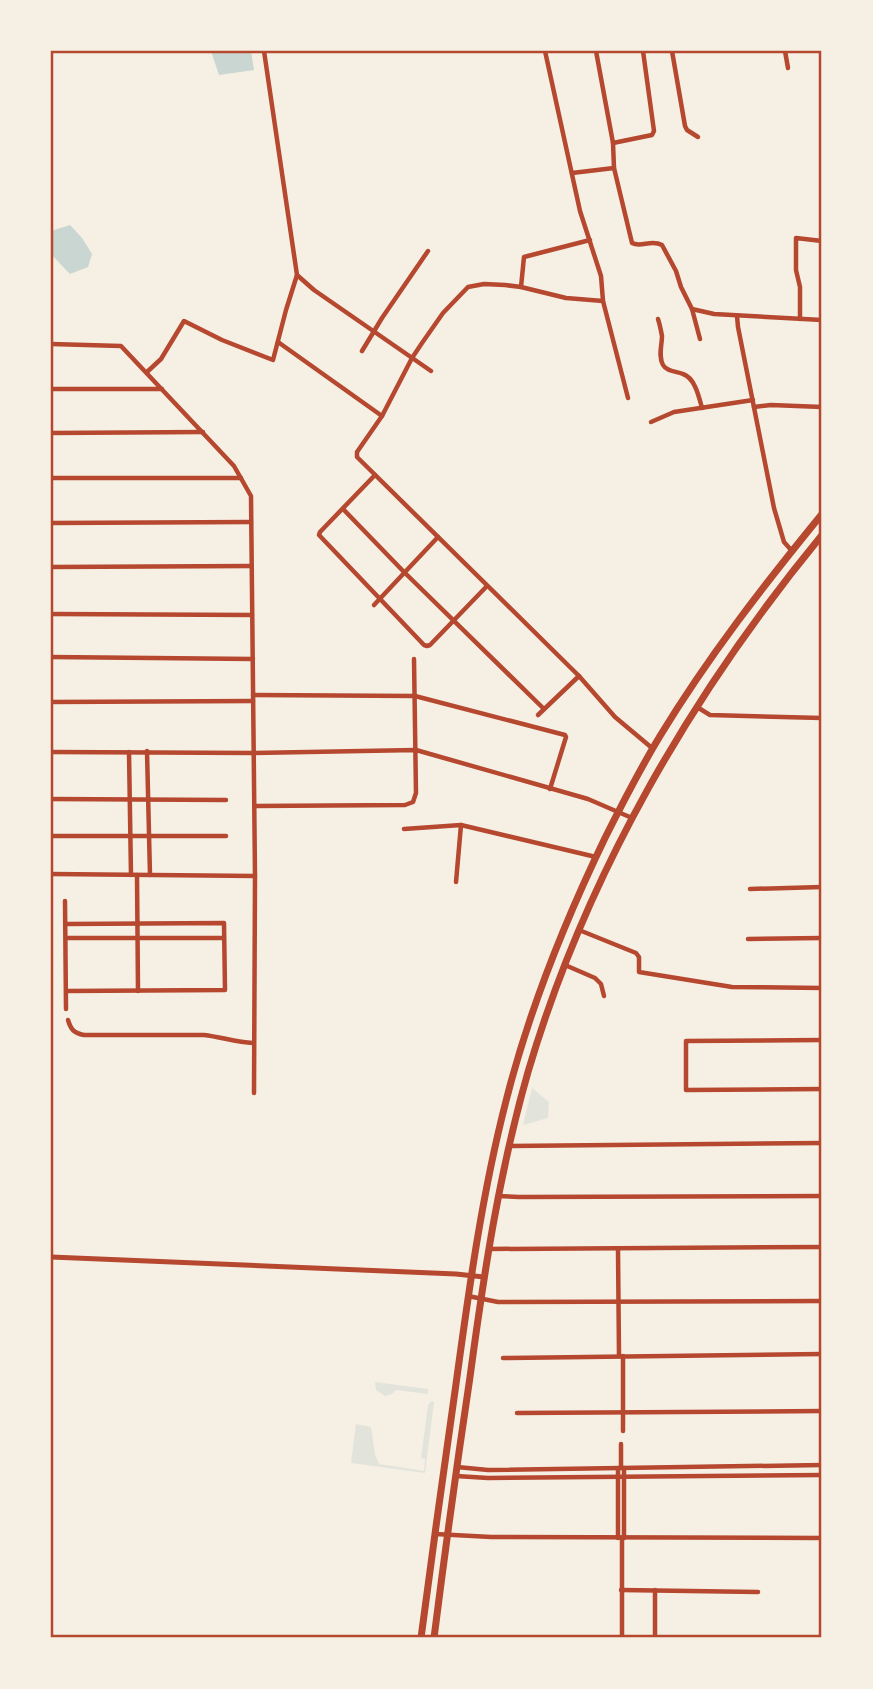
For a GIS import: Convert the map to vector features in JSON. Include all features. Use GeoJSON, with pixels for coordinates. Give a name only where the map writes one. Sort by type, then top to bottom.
{"type":"FeatureCollection","features":[{"type":"Feature","properties":{"kind":"highway"},"geometry":{"type":"LineString","coordinates":[[421,1638],[471,1275],[492,1157],[518,1058],[552,959],[596,857],[653,749],[743,612],[822,514]]}},
{"type":"Feature","properties":{"kind":"highway"},"geometry":{"type":"LineString","coordinates":[[434,1638],[497,1196],[532,1060],[565,965],[632,818],[665,757],[763,610],[822,536]]}},
{"type":"Feature","properties":{"kind":"street"},"geometry":{"type":"LineString","coordinates":[[147,372],[161,359],[184,321],[222,340],[274,360],[297,275],[264,51]]}},
{"type":"Feature","properties":{"kind":"street"},"geometry":{"type":"LineString","coordinates":[[545,51],[580,211],[601,276],[603,300],[628,398]]}},
{"type":"Feature","properties":{"kind":"street"},"geometry":{"type":"LineString","coordinates":[[596,51],[614,168],[632,243],[638,245],[653,242],[662,245],[692,309],[699,339]]}},
{"type":"Feature","properties":{"kind":"street"},"geometry":{"type":"LineString","coordinates":[[612,143],[652,135],[654,131],[643,51]]}},
{"type":"Feature","properties":{"kind":"street"},"geometry":{"type":"LineString","coordinates":[[672,51],[685,126],[698,137]]}},
{"type":"Feature","properties":{"kind":"street"},"geometry":{"type":"LineString","coordinates":[[785,51],[788,68]]}},
{"type":"Feature","properties":{"kind":"street"},"geometry":{"type":"LineString","coordinates":[[572,173],[614,168]]}},
{"type":"Feature","properties":{"kind":"street"},"geometry":{"type":"LineString","coordinates":[[800,319],[796,238],[822,241]]}},
{"type":"Feature","properties":{"kind":"street"},"geometry":{"type":"LineString","coordinates":[[521,287],[524,257],[590,240]]}},
{"type":"Feature","properties":{"kind":"street"},"geometry":{"type":"LineString","coordinates":[[362,352],[428,251]]}},
{"type":"Feature","properties":{"kind":"street"},"geometry":{"type":"LineString","coordinates":[[297,275],[314,290],[430,371]]}},
{"type":"Feature","properties":{"kind":"street"},"geometry":{"type":"LineString","coordinates":[[603,300],[566,298],[521,287],[484,284],[468,287],[443,313],[412,358],[382,416],[356,454],[579,676],[615,717],[653,749]]}},
{"type":"Feature","properties":{"kind":"street"},"geometry":{"type":"LineString","coordinates":[[692,309],[737,316],[822,320]]}},
{"type":"Feature","properties":{"kind":"street"},"geometry":{"type":"LineString","coordinates":[[737,316],[774,509],[785,542],[792,551]]}},
{"type":"Feature","properties":{"kind":"street"},"geometry":{"type":"LineString","coordinates":[[658,319],[663,366],[670,371],[684,374],[690,380],[702,408]]}},
{"type":"Feature","properties":{"kind":"street"},"geometry":{"type":"LineString","coordinates":[[278,342],[382,416]]}},
{"type":"Feature","properties":{"kind":"street"},"geometry":{"type":"LineString","coordinates":[[51,344],[123,347],[234,466],[251,496],[256,876],[254,1093]]}},
{"type":"Feature","properties":{"kind":"street"},"geometry":{"type":"LineString","coordinates":[[51,389],[163,389]]}},
{"type":"Feature","properties":{"kind":"street"},"geometry":{"type":"LineString","coordinates":[[651,422],[674,412],[753,400]]}},
{"type":"Feature","properties":{"kind":"street"},"geometry":{"type":"LineString","coordinates":[[754,407],[822,407]]}},
{"type":"Feature","properties":{"kind":"street"},"geometry":{"type":"LineString","coordinates":[[51,433],[203,432]]}},
{"type":"Feature","properties":{"kind":"street"},"geometry":{"type":"LineString","coordinates":[[375,475],[319,535],[424,645],[427,646],[488,586]]}},
{"type":"Feature","properties":{"kind":"street"},"geometry":{"type":"LineString","coordinates":[[51,478],[241,478]]}},
{"type":"Feature","properties":{"kind":"street"},"geometry":{"type":"LineString","coordinates":[[343,509],[544,709]]}},
{"type":"Feature","properties":{"kind":"street"},"geometry":{"type":"LineString","coordinates":[[51,523],[251,522]]}},
{"type":"Feature","properties":{"kind":"street"},"geometry":{"type":"LineString","coordinates":[[374,604],[438,537]]}},
{"type":"Feature","properties":{"kind":"street"},"geometry":{"type":"LineString","coordinates":[[51,567],[251,566]]}},
{"type":"Feature","properties":{"kind":"street"},"geometry":{"type":"LineString","coordinates":[[51,614],[252,615]]}},
{"type":"Feature","properties":{"kind":"street"},"geometry":{"type":"LineString","coordinates":[[51,657],[253,659]]}},
{"type":"Feature","properties":{"kind":"street"},"geometry":{"type":"LineString","coordinates":[[254,806],[405,805],[413,802],[416,793],[414,659]]}},
{"type":"Feature","properties":{"kind":"street"},"geometry":{"type":"LineString","coordinates":[[538,715],[579,676]]}},
{"type":"Feature","properties":{"kind":"street"},"geometry":{"type":"LineString","coordinates":[[51,702],[415,696],[565,735],[550,789]]}},
{"type":"Feature","properties":{"kind":"street"},"geometry":{"type":"LineString","coordinates":[[697,707],[710,715],[822,718]]}},
{"type":"Feature","properties":{"kind":"street"},"geometry":{"type":"LineString","coordinates":[[51,752],[254,753],[416,750],[588,799],[632,818]]}},
{"type":"Feature","properties":{"kind":"street"},"geometry":{"type":"LineString","coordinates":[[129,751],[130,836],[137,924],[138,991]]}},
{"type":"Feature","properties":{"kind":"street"},"geometry":{"type":"LineString","coordinates":[[147,751],[150,875]]}},
{"type":"Feature","properties":{"kind":"street"},"geometry":{"type":"LineString","coordinates":[[52,799],[226,800]]}},
{"type":"Feature","properties":{"kind":"street"},"geometry":{"type":"LineString","coordinates":[[404,830],[461,825],[596,857]]}},
{"type":"Feature","properties":{"kind":"street"},"geometry":{"type":"LineString","coordinates":[[456,882],[461,825]]}},
{"type":"Feature","properties":{"kind":"street"},"geometry":{"type":"LineString","coordinates":[[51,836],[226,836]]}},
{"type":"Feature","properties":{"kind":"street"},"geometry":{"type":"LineString","coordinates":[[51,874],[256,876]]}},
{"type":"Feature","properties":{"kind":"street"},"geometry":{"type":"LineString","coordinates":[[750,889],[822,887]]}},
{"type":"Feature","properties":{"kind":"street"},"geometry":{"type":"LineString","coordinates":[[65,901],[66,1009]]}},
{"type":"Feature","properties":{"kind":"street"},"geometry":{"type":"LineString","coordinates":[[66,925],[224,923],[225,990],[66,991]]}},
{"type":"Feature","properties":{"kind":"street"},"geometry":{"type":"LineString","coordinates":[[579,930],[636,953],[639,957],[639,972],[732,987],[822,988]]}},
{"type":"Feature","properties":{"kind":"street"},"geometry":{"type":"LineString","coordinates":[[66,938],[224,938]]}},
{"type":"Feature","properties":{"kind":"street"},"geometry":{"type":"LineString","coordinates":[[748,939],[822,938]]}},
{"type":"Feature","properties":{"kind":"street"},"geometry":{"type":"LineString","coordinates":[[565,965],[595,978],[601,984],[604,996]]}},
{"type":"Feature","properties":{"kind":"street"},"geometry":{"type":"LineString","coordinates":[[68,1020],[71,1030],[84,1035],[204,1035],[253,1043]]}},
{"type":"Feature","properties":{"kind":"street"},"geometry":{"type":"LineString","coordinates":[[822,1040],[686,1041],[686,1090],[822,1089]]}},
{"type":"Feature","properties":{"kind":"street"},"geometry":{"type":"LineString","coordinates":[[509,1146],[822,1143]]}},
{"type":"Feature","properties":{"kind":"street"},"geometry":{"type":"LineString","coordinates":[[497,1196],[822,1196]]}},
{"type":"Feature","properties":{"kind":"street"},"geometry":{"type":"LineString","coordinates":[[488,1250],[822,1247]]}},
{"type":"Feature","properties":{"kind":"street"},"geometry":{"type":"LineString","coordinates":[[618,1249],[623,1431]]}},
{"type":"Feature","properties":{"kind":"street"},"geometry":{"type":"LineString","coordinates":[[51,1258],[471,1275],[484,1278]]}},
{"type":"Feature","properties":{"kind":"street"},"geometry":{"type":"LineString","coordinates":[[468,1296],[498,1302],[822,1301]]}},
{"type":"Feature","properties":{"kind":"street"},"geometry":{"type":"LineString","coordinates":[[503,1358],[822,1354]]}},
{"type":"Feature","properties":{"kind":"street"},"geometry":{"type":"LineString","coordinates":[[517,1413],[822,1411]]}},
{"type":"Feature","properties":{"kind":"street"},"geometry":{"type":"LineString","coordinates":[[621,1444],[622,1638]]}},
{"type":"Feature","properties":{"kind":"street"},"geometry":{"type":"LineString","coordinates":[[457,1467],[488,1470],[822,1465]]}},
{"type":"Feature","properties":{"kind":"street"},"geometry":{"type":"LineString","coordinates":[[456,1476],[822,1475]]}},
{"type":"Feature","properties":{"kind":"street"},"geometry":{"type":"LineString","coordinates":[[435,1534],[491,1537],[822,1538]]}},
{"type":"Feature","properties":{"kind":"street"},"geometry":{"type":"LineString","coordinates":[[621,1590],[758,1592]]}},
{"type":"Feature","properties":{"kind":"street"},"geometry":{"type":"LineString","coordinates":[[654,1590],[655,1638]]}},
{"type":"Feature","properties":{"kind":"shaded area"},"geometry":{"type":"Polygon","coordinates":[[[211,51],[251,51],[254,70],[219,75],[211,51]]]}},
{"type":"Feature","properties":{"kind":"shaded area"},"geometry":{"type":"Polygon","coordinates":[[[70,225],[92,254],[88,267],[70,274],[51,254],[51,231],[70,225]]]}},
{"type":"Feature","properties":{"kind":"shaded area"},"geometry":{"type":"Polygon","coordinates":[[[532,1088],[549,1102],[548,1118],[523,1125],[532,1088]]]}},
{"type":"Feature","properties":{"kind":"shaded area"},"geometry":{"type":"Polygon","coordinates":[[[375,1382],[428,1389],[428,1394],[396,1390],[385,1396],[376,1390],[375,1382]]]}},
{"type":"Feature","properties":{"kind":"shaded area"},"geometry":{"type":"Polygon","coordinates":[[[432,1401],[425,1473],[351,1463],[356,1424],[371,1427],[379,1464],[424,1471],[425,1459],[421,1458],[428,1405],[432,1401]]]}}]}
